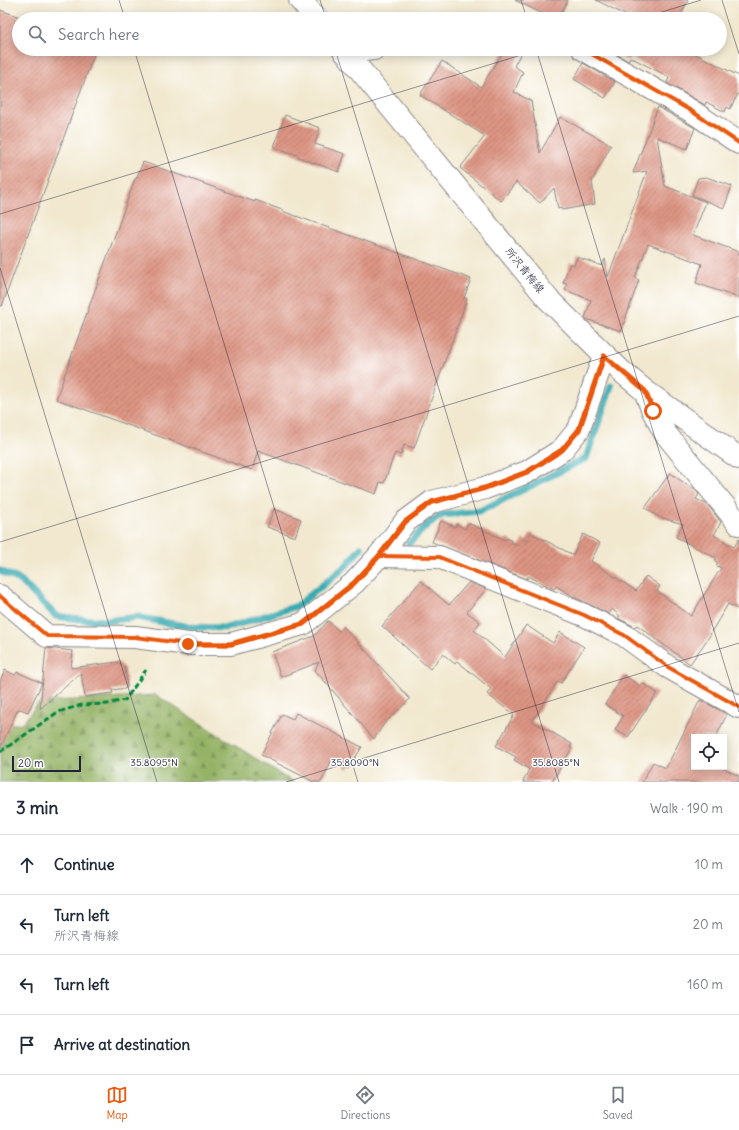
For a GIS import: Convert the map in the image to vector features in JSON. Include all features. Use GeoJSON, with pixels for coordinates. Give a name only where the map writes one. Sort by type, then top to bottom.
{"type":"FeatureCollection","features":[{"type":"Feature","properties":{"kind":"street"},"geometry":{"type":"LineString","coordinates":[[300,0],[311,12]]}},
{"type":"Feature","properties":{"kind":"street","name":"所沢青梅線"},"geometry":{"type":"LineString","coordinates":[[349,56],[548,299],[604,356],[645,391],[739,458]]}},
{"type":"Feature","properties":{"kind":"street"},"geometry":{"type":"LineString","coordinates":[[595,56],[693,112],[739,143]]}},
{"type":"Feature","properties":{"kind":"street"},"geometry":{"type":"LineString","coordinates":[[0,596],[47,636],[135,637],[188,644],[231,644],[303,624],[354,583],[379,556],[405,522],[432,502],[485,488],[527,472],[562,450],[579,430],[604,356]]}},
{"type":"Feature","properties":{"kind":"street"},"geometry":{"type":"LineString","coordinates":[[645,391],[653,411],[665,433],[739,524]]}},
{"type":"Feature","properties":{"kind":"street"},"geometry":{"type":"LineString","coordinates":[[379,556],[439,557],[584,615],[624,635],[668,667],[739,707]]}},
{"type":"Feature","properties":{"kind":"green space"},"geometry":{"type":"Polygon","coordinates":[[[156,695],[294,782],[0,782],[0,724],[22,724],[39,702],[156,695]]]}},
{"type":"Feature","properties":{"kind":"building"},"geometry":{"type":"Polygon","coordinates":[[[515,0],[568,0],[562,12],[539,12],[515,0]]]}},
{"type":"Feature","properties":{"kind":"building"},"geometry":{"type":"Polygon","coordinates":[[[596,0],[688,0],[682,12],[619,12],[596,0]]]}},
{"type":"Feature","properties":{"kind":"building"},"geometry":{"type":"Polygon","coordinates":[[[0,10],[12,14],[12,56],[93,56],[2,306],[0,306],[0,10]]]}},
{"type":"Feature","properties":{"kind":"building"},"geometry":{"type":"Polygon","coordinates":[[[501,56],[519,56],[514,66],[523,72],[514,92],[531,101],[540,153],[560,117],[611,145],[592,181],[595,204],[562,210],[561,208],[558,209],[554,188],[540,203],[516,182],[501,201],[460,168],[485,136],[420,95],[442,61],[481,87],[501,56]]]}},
{"type":"Feature","properties":{"kind":"building"},"geometry":{"type":"Polygon","coordinates":[[[620,56],[700,56],[739,76],[739,92],[730,109],[727,107],[725,112],[706,102],[705,105],[667,83],[669,77],[630,57],[628,61],[620,56]]]}},
{"type":"Feature","properties":{"kind":"building"},"geometry":{"type":"Polygon","coordinates":[[[583,63],[615,82],[605,98],[574,79],[583,63]]]}},
{"type":"Feature","properties":{"kind":"building"},"geometry":{"type":"Polygon","coordinates":[[[658,107],[695,128],[687,149],[657,137],[665,186],[706,202],[693,235],[739,252],[739,298],[696,283],[702,264],[648,244],[635,278],[639,280],[621,331],[586,319],[585,318],[591,300],[565,290],[567,284],[563,283],[570,263],[574,265],[577,257],[602,266],[605,259],[608,277],[647,171],[633,173],[658,107]]]}},
{"type":"Feature","properties":{"kind":"building"},"geometry":{"type":"Polygon","coordinates":[[[285,115],[320,128],[315,144],[345,154],[339,172],[274,147],[285,115]]]}},
{"type":"Feature","properties":{"kind":"building"},"geometry":{"type":"Polygon","coordinates":[[[143,162],[255,202],[255,200],[471,279],[464,298],[467,299],[414,448],[404,445],[401,455],[395,453],[384,483],[380,482],[376,494],[258,451],[252,470],[56,399],[135,179],[143,162]]]}},
{"type":"Feature","properties":{"kind":"building"},"geometry":{"type":"Polygon","coordinates":[[[706,177],[732,186],[724,208],[692,195],[698,178],[706,177]]]}},
{"type":"Feature","properties":{"kind":"building"},"geometry":{"type":"Polygon","coordinates":[[[670,473],[696,491],[699,494],[696,499],[708,505],[721,522],[714,535],[734,547],[739,539],[739,610],[728,604],[711,634],[690,664],[637,625],[635,627],[618,618],[620,616],[612,609],[609,614],[574,597],[556,586],[554,589],[528,576],[527,579],[432,542],[441,521],[455,527],[456,524],[465,529],[468,523],[505,540],[507,538],[519,546],[523,539],[526,541],[531,533],[573,555],[583,534],[600,543],[591,561],[636,591],[646,576],[660,586],[657,591],[691,616],[721,568],[716,565],[718,563],[715,561],[716,558],[676,537],[683,524],[659,517],[645,508],[670,473]]]}},
{"type":"Feature","properties":{"kind":"building"},"geometry":{"type":"Polygon","coordinates":[[[274,509],[301,519],[295,537],[267,527],[274,509]]]}},
{"type":"Feature","properties":{"kind":"building"},"geometry":{"type":"Polygon","coordinates":[[[421,581],[449,605],[469,582],[486,589],[467,612],[480,622],[474,630],[505,657],[526,625],[553,643],[560,632],[584,647],[561,683],[558,681],[532,721],[572,744],[570,747],[572,748],[552,782],[523,782],[529,769],[514,760],[516,757],[496,746],[514,715],[487,694],[491,689],[457,661],[455,664],[443,654],[430,669],[382,626],[421,581]]]}},
{"type":"Feature","properties":{"kind":"building"},"geometry":{"type":"Polygon","coordinates":[[[328,621],[339,631],[343,626],[410,699],[384,724],[374,739],[315,670],[319,662],[281,677],[272,652],[314,636],[328,621]]]}},
{"type":"Feature","properties":{"kind":"building"},"geometry":{"type":"Polygon","coordinates":[[[46,648],[73,651],[71,668],[118,662],[125,668],[127,688],[112,690],[113,693],[85,697],[81,673],[40,709],[46,648]]]}},
{"type":"Feature","properties":{"kind":"building"},"geometry":{"type":"Polygon","coordinates":[[[5,670],[15,675],[17,672],[42,683],[28,712],[18,709],[0,749],[0,681],[5,670]]]}},
{"type":"Feature","properties":{"kind":"building"},"geometry":{"type":"Polygon","coordinates":[[[624,675],[640,686],[642,683],[657,693],[628,737],[615,730],[623,716],[605,704],[624,675]]]}},
{"type":"Feature","properties":{"kind":"building"},"geometry":{"type":"Polygon","coordinates":[[[700,700],[727,714],[717,734],[691,734],[691,770],[726,770],[739,776],[739,782],[642,782],[653,762],[666,768],[700,700]]]}},
{"type":"Feature","properties":{"kind":"building"},"geometry":{"type":"Polygon","coordinates":[[[296,713],[362,747],[348,769],[332,760],[321,782],[314,782],[261,755],[282,714],[293,719],[296,713]]]}},
{"type":"Feature","properties":{"kind":"waterway"},"geometry":{"type":"LineString","coordinates":[[409,543],[428,524],[442,515],[480,511],[586,458],[611,386]]}},
{"type":"Feature","properties":{"kind":"waterway"},"geometry":{"type":"LineString","coordinates":[[0,571],[20,580],[56,616],[105,621],[137,617],[189,627],[226,628],[297,606],[345,567],[361,548]]}},
{"type":"Feature","properties":{"kind":"marked path"},"geometry":{"type":"LineString","coordinates":[[0,752],[58,712],[82,705],[107,704],[125,700],[146,670]]}},
{"type":"Feature","properties":{"kind":"cycle path"},"geometry":{"type":"LineString","coordinates":[[595,56],[693,112],[739,143]]}},
{"type":"Feature","properties":{"kind":"cycle path"},"geometry":{"type":"LineString","coordinates":[[0,596],[47,636],[135,637],[188,644],[231,644],[303,624],[354,583],[379,556],[405,522],[432,502],[485,488],[527,472],[562,450],[579,429],[604,356]]}},
{"type":"Feature","properties":{"kind":"cycle path"},"geometry":{"type":"LineString","coordinates":[[379,556],[439,557],[584,615],[624,635],[668,667],[739,707]]}},
{"type":"Feature","properties":{"kind":"route"},"geometry":{"type":"LineString","coordinates":[[188,644],[231,644],[303,624],[354,583],[379,556],[405,522],[432,502],[485,488],[527,472],[562,450],[579,430],[604,356],[645,391],[653,411]]}}]}
